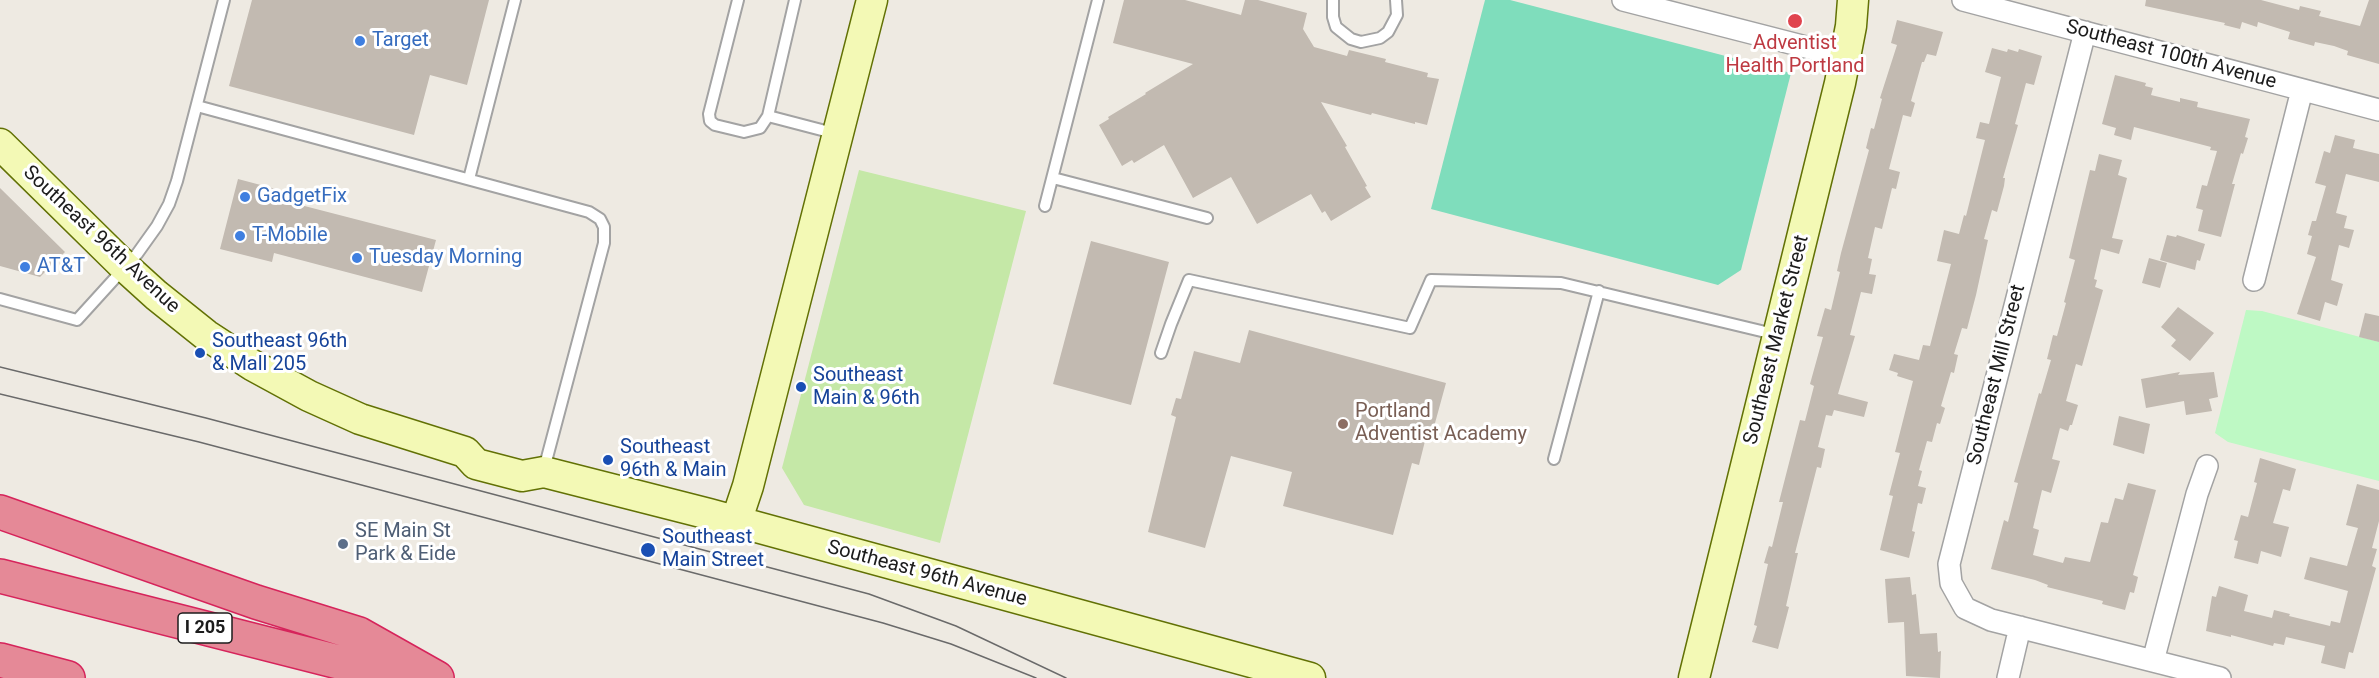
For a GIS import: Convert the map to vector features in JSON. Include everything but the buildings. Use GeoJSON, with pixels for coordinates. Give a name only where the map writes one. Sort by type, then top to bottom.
{"type":"FeatureCollection","features":[{"type":"Feature","properties":{"kind":"highway"},"geometry":{"type":"LineString","coordinates":[[0,512],[256,602],[359,634],[437,678]]}},
{"type":"Feature","properties":{"kind":"highway","name":"I 205"},"geometry":{"type":"LineString","coordinates":[[0,576],[370,670],[411,678]]}},
{"type":"Feature","properties":{"kind":"highway"},"geometry":{"type":"LineString","coordinates":[[0,660],[68,678]]}},
{"type":"Feature","properties":{"kind":"street"},"geometry":{"type":"LineString","coordinates":[[736,522],[748,486],[872,0]]}},
{"type":"Feature","properties":{"kind":"street"},"geometry":{"type":"LineString","coordinates":[[1623,0],[1845,57]]}},
{"type":"Feature","properties":{"kind":"street","name":"Southeast Market Street"},"geometry":{"type":"LineString","coordinates":[[1694,678],[1845,57],[1853,0]]}},
{"type":"Feature","properties":{"kind":"street","name":"Southeast 100th Avenue"},"geometry":{"type":"LineString","coordinates":[[1963,0],[2379,110]]}},
{"type":"Feature","properties":{"kind":"street","name":"Southeast Mill Street"},"geometry":{"type":"LineString","coordinates":[[2085,32],[1949,564],[1951,583],[1965,608],[1991,620],[2220,678]]}},
{"type":"Feature","properties":{"kind":"street"},"geometry":{"type":"LineString","coordinates":[[2254,280],[2302,90]]}},
{"type":"Feature","properties":{"kind":"street","name":"Southeast 96th Avenue"},"geometry":{"type":"LineString","coordinates":[[0,144],[124,266],[206,335],[252,365],[309,396],[360,419],[465,452],[483,445],[526,455],[544,472],[1310,678]]}},
{"type":"Feature","properties":{"kind":"street"},"geometry":{"type":"LineString","coordinates":[[2153,661],[2197,494],[2207,466]]}},
{"type":"Feature","properties":{"kind":"street"},"geometry":{"type":"LineString","coordinates":[[2008,678],[2020,627]]}},
{"type":"Feature","properties":{"kind":"lane"},"geometry":{"type":"LineString","coordinates":[[0,299],[77,320],[157,226],[169,204],[224,0]]}},
{"type":"Feature","properties":{"kind":"lane"},"geometry":{"type":"LineString","coordinates":[[469,179],[515,0]]}},
{"type":"Feature","properties":{"kind":"lane"},"geometry":{"type":"LineString","coordinates":[[738,0],[709,117],[715,125],[749,132],[760,128],[768,116],[795,0]]}},
{"type":"Feature","properties":{"kind":"lane"},"geometry":{"type":"LineString","coordinates":[[1045,206],[1098,0]]}},
{"type":"Feature","properties":{"kind":"lane"},"geometry":{"type":"LineString","coordinates":[[1333,0],[1332,17],[1336,27],[1351,39],[1361,42],[1380,38],[1388,32],[1396,15],[1396,0]]}},
{"type":"Feature","properties":{"kind":"lane"},"geometry":{"type":"LineString","coordinates":[[197,106],[589,212],[600,219],[604,227],[604,243],[544,472]]}},
{"type":"Feature","properties":{"kind":"lane"},"geometry":{"type":"LineString","coordinates":[[768,116],[838,134]]}},
{"type":"Feature","properties":{"kind":"lane"},"geometry":{"type":"LineString","coordinates":[[1053,178],[1207,218]]}},
{"type":"Feature","properties":{"kind":"lane"},"geometry":{"type":"LineString","coordinates":[[1161,353],[1189,280],[1410,328],[1431,280],[1561,282],[1778,335]]}},
{"type":"Feature","properties":{"kind":"lane"},"geometry":{"type":"LineString","coordinates":[[1554,459],[1599,291]]}},
{"type":"Feature","properties":{"kind":"green space"},"geometry":{"type":"Polygon","coordinates":[[[1485,0],[1510,0],[1791,73],[1741,270],[1718,285],[1431,209],[1485,0]]]}},
{"type":"Feature","properties":{"kind":"green space"},"geometry":{"type":"Polygon","coordinates":[[[859,170],[1026,211],[940,543],[804,505],[782,468],[859,170]]]}},
{"type":"Feature","properties":{"kind":"green space"},"geometry":{"type":"Polygon","coordinates":[[[2246,310],[2262,311],[2379,342],[2379,481],[2228,442],[2215,433],[2246,310]]]}},
{"type":"Feature","properties":{"kind":"tram line"},"geometry":{"type":"LineString","coordinates":[[0,367],[206,418],[869,594],[956,626],[1066,678]]}},
{"type":"Feature","properties":{"kind":"tram line"},"geometry":{"type":"LineString","coordinates":[[0,394],[199,442],[883,623],[951,644],[1036,678]]}},
{"type":"Feature","properties":{"kind":"place","name":"Adventist Health Portland"},"geometry":{"type":"Point","coordinates":[1795,21]}},
{"type":"Feature","properties":{"kind":"place","name":"Target"},"geometry":{"type":"Point","coordinates":[360,41]}},
{"type":"Feature","properties":{"kind":"place","name":"GadgetFix"},"geometry":{"type":"Point","coordinates":[245,197]}},
{"type":"Feature","properties":{"kind":"place","name":"T-Mobile"},"geometry":{"type":"Point","coordinates":[240,236]}},
{"type":"Feature","properties":{"kind":"place","name":"Tuesday Morning"},"geometry":{"type":"Point","coordinates":[357,258]}},
{"type":"Feature","properties":{"kind":"place","name":"AT&T"},"geometry":{"type":"Point","coordinates":[25,267]}},
{"type":"Feature","properties":{"kind":"place","name":"Southeast 96th & Mall 205"},"geometry":{"type":"Point","coordinates":[200,353]}},
{"type":"Feature","properties":{"kind":"place","name":"Southeast Main & 96th"},"geometry":{"type":"Point","coordinates":[801,387]}},
{"type":"Feature","properties":{"kind":"place","name":"Portland Adventist Academy"},"geometry":{"type":"Point","coordinates":[1343,424]}},
{"type":"Feature","properties":{"kind":"place","name":"Southeast 96th & Main"},"geometry":{"type":"Point","coordinates":[608,460]}},
{"type":"Feature","properties":{"kind":"place","name":"SE Main St Park & Eide"},"geometry":{"type":"Point","coordinates":[343,544]}},
{"type":"Feature","properties":{"kind":"place","name":"Southeast Main Street"},"geometry":{"type":"Point","coordinates":[648,550]}}]}
